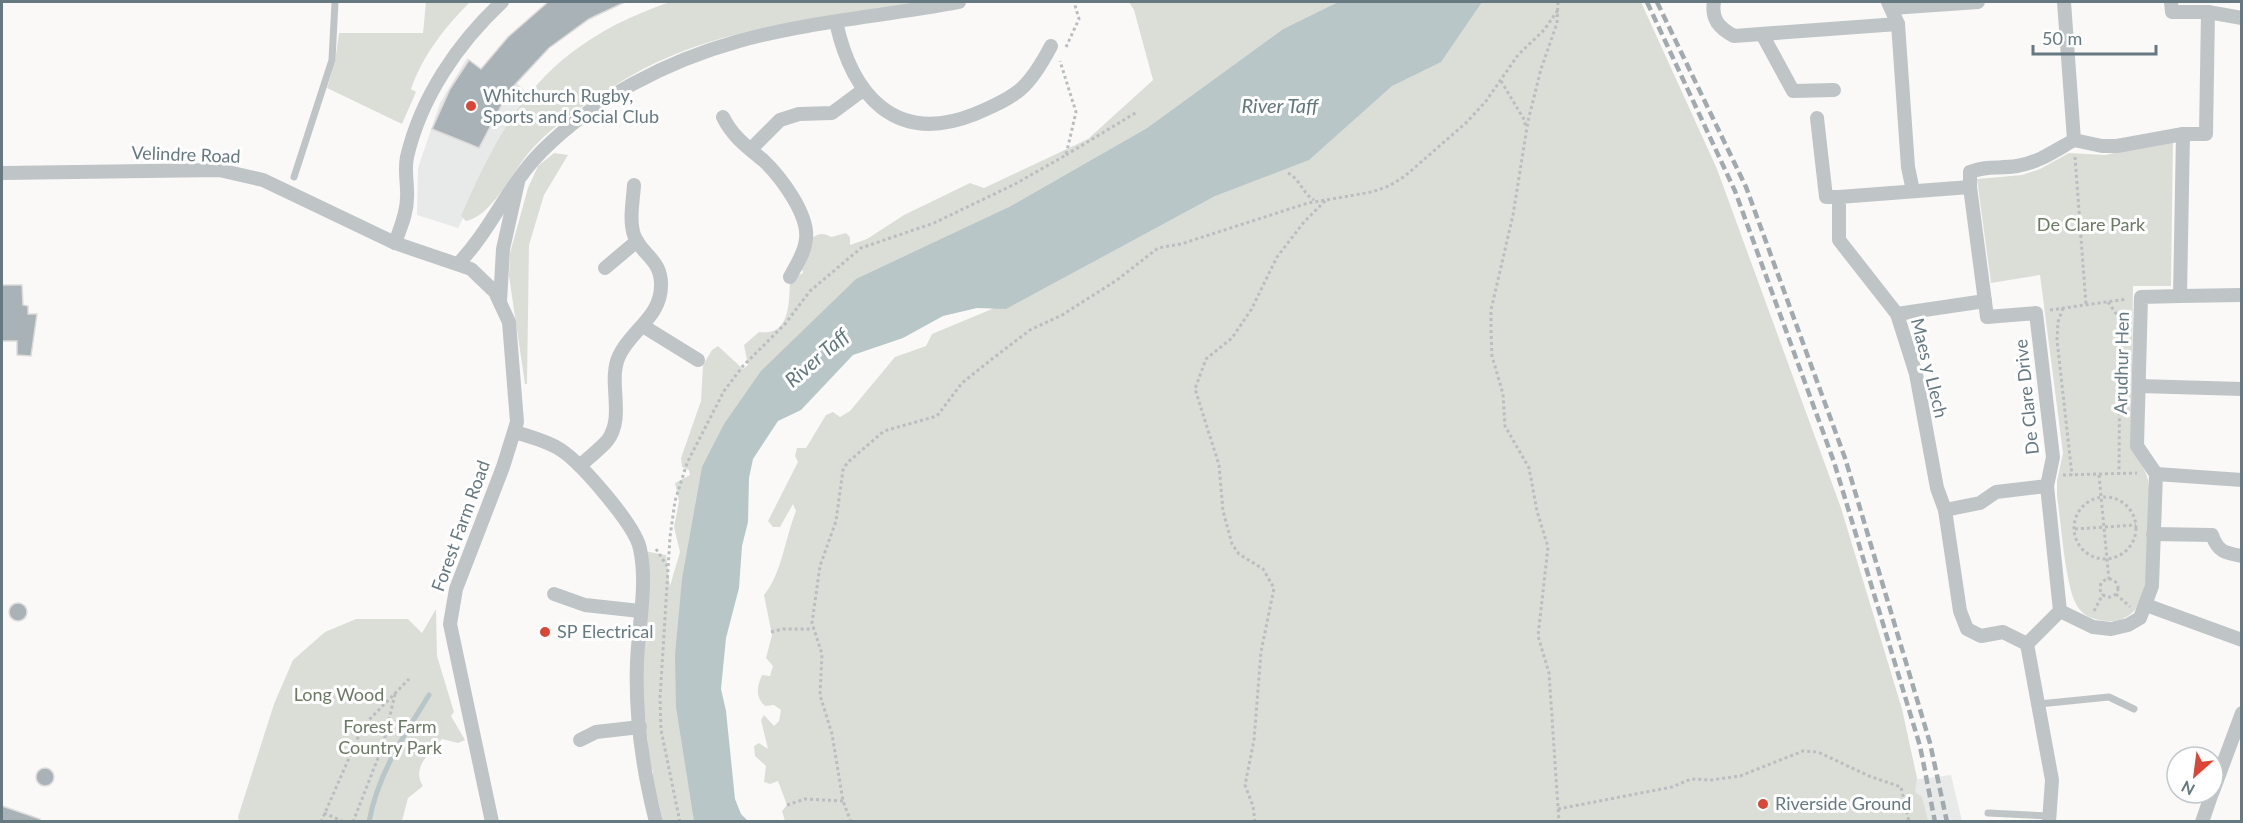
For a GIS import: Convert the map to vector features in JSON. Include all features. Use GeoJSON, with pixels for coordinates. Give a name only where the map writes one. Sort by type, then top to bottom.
{"type":"FeatureCollection","features":[{"type":"Feature","properties":{"kind":"street"},"geometry":{"type":"LineString","coordinates":[[395,243],[407,206],[407,158],[426,106],[437,82],[463,45],[502,2]]}},
{"type":"Feature","properties":{"kind":"street"},"geometry":{"type":"LineString","coordinates":[[458,264],[482,237],[519,177],[555,138],[631,84],[680,60],[741,40],[959,2]]}},
{"type":"Feature","properties":{"kind":"street"},"geometry":{"type":"LineString","coordinates":[[1714,2],[1715,21],[1723,30],[1734,36],[1898,24]]}},
{"type":"Feature","properties":{"kind":"street"},"geometry":{"type":"LineString","coordinates":[[1913,191],[1908,167],[1898,24],[1890,5],[1975,2]]}},
{"type":"Feature","properties":{"kind":"street"},"geometry":{"type":"LineString","coordinates":[[2064,2],[2074,140]]}},
{"type":"Feature","properties":{"kind":"street"},"geometry":{"type":"LineString","coordinates":[[2171,2],[2172,12],[2208,12],[2241,18]]}},
{"type":"Feature","properties":{"kind":"street"},"geometry":{"type":"LineString","coordinates":[[1897,314],[1985,301],[1970,172],[1982,167],[2016,167],[2031,163],[2074,140],[2102,146],[2117,146],[2183,134],[2206,134],[2208,12]]}},
{"type":"Feature","properties":{"kind":"street"},"geometry":{"type":"LineString","coordinates":[[836,22],[848,64],[863,90],[886,112],[916,123],[949,122],[992,107],[1022,90],[1031,81],[1051,46]]}},
{"type":"Feature","properties":{"kind":"street"},"geometry":{"type":"LineString","coordinates":[[1762,34],[1793,91],[1834,90]]}},
{"type":"Feature","properties":{"kind":"street"},"geometry":{"type":"LineString","coordinates":[[751,149],[780,120],[799,114],[832,113],[863,90]]}},
{"type":"Feature","properties":{"kind":"street"},"geometry":{"type":"LineString","coordinates":[[723,117],[735,137],[751,149],[789,191],[805,226],[806,242],[790,277]]}},
{"type":"Feature","properties":{"kind":"street"},"geometry":{"type":"LineString","coordinates":[[1817,118],[1826,197],[1970,187]]}},
{"type":"Feature","properties":{"kind":"street"},"geometry":{"type":"LineString","coordinates":[[2180,296],[2183,134]]}},
{"type":"Feature","properties":{"kind":"street","name":"Velindre Road"},"geometry":{"type":"LineString","coordinates":[[2,173],[230,171],[263,180],[395,243],[458,264]]}},
{"type":"Feature","properties":{"kind":"street"},"geometry":{"type":"LineString","coordinates":[[500,302],[503,249],[519,177]]}},
{"type":"Feature","properties":{"kind":"street"},"geometry":{"type":"LineString","coordinates":[[580,466],[606,441],[613,428],[616,365],[623,348],[643,326],[655,308],[662,288],[658,268],[637,241],[632,228],[634,185]]}},
{"type":"Feature","properties":{"kind":"street","name":"Maes y Llech"},"geometry":{"type":"LineString","coordinates":[[1839,196],[1839,240],[1897,314],[1916,374],[1937,488],[1946,510],[1960,611],[1966,629],[1981,636],[2002,632],[2027,644]]}},
{"type":"Feature","properties":{"kind":"street"},"geometry":{"type":"LineString","coordinates":[[605,268],[637,241]]}},
{"type":"Feature","properties":{"kind":"street","name":"Forest Farm Road"},"geometry":{"type":"LineString","coordinates":[[458,264],[483,278],[500,302],[509,322],[517,411],[515,432],[456,589],[451,614],[452,640],[492,822]]}},
{"type":"Feature","properties":{"kind":"street","name":"Arudhur Hen"},"geometry":{"type":"LineString","coordinates":[[2146,605],[2152,586],[2154,470],[2138,446],[2141,297],[2241,295]]}},
{"type":"Feature","properties":{"kind":"street","name":"De Clare Drive"},"geometry":{"type":"LineString","coordinates":[[1985,301],[1987,318],[2036,313],[2053,457],[2048,480],[2060,611]]}},
{"type":"Feature","properties":{"kind":"street"},"geometry":{"type":"LineString","coordinates":[[643,326],[698,360]]}},
{"type":"Feature","properties":{"kind":"street"},"geometry":{"type":"LineString","coordinates":[[2139,386],[2241,388]]}},
{"type":"Feature","properties":{"kind":"street"},"geometry":{"type":"LineString","coordinates":[[515,432],[558,448],[580,466],[638,541],[642,567],[637,666],[640,727],[656,822]]}},
{"type":"Feature","properties":{"kind":"street"},"geometry":{"type":"LineString","coordinates":[[2154,470],[2241,480]]}},
{"type":"Feature","properties":{"kind":"street"},"geometry":{"type":"LineString","coordinates":[[1946,510],[1980,503],[1996,492],[2048,480]]}},
{"type":"Feature","properties":{"kind":"street"},"geometry":{"type":"LineString","coordinates":[[2153,534],[2212,535],[2216,547],[2222,552],[2241,556]]}},
{"type":"Feature","properties":{"kind":"street"},"geometry":{"type":"LineString","coordinates":[[554,594],[585,605],[640,611]]}},
{"type":"Feature","properties":{"kind":"street"},"geometry":{"type":"LineString","coordinates":[[2049,819],[2052,780],[2027,644],[2060,611],[2092,627],[2111,629],[2128,625],[2140,618],[2146,605],[2241,640]]}},
{"type":"Feature","properties":{"kind":"street"},"geometry":{"type":"LineString","coordinates":[[2225,758],[2241,713]]}},
{"type":"Feature","properties":{"kind":"street"},"geometry":{"type":"LineString","coordinates":[[580,740],[596,732],[640,727]]}},
{"type":"Feature","properties":{"kind":"street"},"geometry":{"type":"LineString","coordinates":[[2202,822],[2208,805]]}},
{"type":"Feature","properties":{"kind":"lane"},"geometry":{"type":"LineString","coordinates":[[294,177],[332,60],[335,2]]}},
{"type":"Feature","properties":{"kind":"lane"},"geometry":{"type":"LineString","coordinates":[[2039,704],[2109,697],[2134,709]]}},
{"type":"Feature","properties":{"kind":"lane"},"geometry":{"type":"LineString","coordinates":[[1988,813],[2049,819]]}},
{"type":"Feature","properties":{"kind":"path"},"geometry":{"type":"LineString","coordinates":[[1066,155],[1075,104],[1060,69],[1063,52],[1079,19],[1074,2]]}},
{"type":"Feature","properties":{"kind":"path"},"geometry":{"type":"LineString","coordinates":[[1558,2],[1558,10],[1526,132],[1513,215],[1491,310],[1492,356],[1503,394],[1505,426],[1529,468],[1548,547],[1538,636],[1549,673],[1558,820]]}},
{"type":"Feature","properties":{"kind":"path"},"geometry":{"type":"LineString","coordinates":[[851,822],[843,801],[832,734],[820,695],[822,654],[813,629],[820,566],[836,521],[843,470],[867,444],[884,431],[937,416],[962,383],[1015,342],[1117,280],[1158,248],[1181,244],[1316,201],[1372,192],[1405,177],[1467,122],[1518,55],[1544,30],[1558,10]]}},
{"type":"Feature","properties":{"kind":"path"},"geometry":{"type":"LineString","coordinates":[[1500,81],[1525,121],[1526,132]]}},
{"type":"Feature","properties":{"kind":"path"},"geometry":{"type":"LineString","coordinates":[[680,822],[661,730],[660,698],[670,537],[675,501],[687,463],[724,391],[743,366],[786,324],[810,291],[861,248],[934,223],[1015,184],[1137,112]]}},
{"type":"Feature","properties":{"kind":"path"},"geometry":{"type":"LineString","coordinates":[[2074,140],[2086,305]]}},
{"type":"Feature","properties":{"kind":"path"},"geometry":{"type":"LineString","coordinates":[[1288,173],[1297,177],[1307,196],[1316,201]]}},
{"type":"Feature","properties":{"kind":"path"},"geometry":{"type":"LineString","coordinates":[[1255,822],[1253,806],[1245,786],[1254,740],[1261,652],[1274,588],[1263,569],[1239,554],[1232,544],[1223,511],[1219,465],[1195,388],[1206,359],[1232,338],[1251,310],[1277,257],[1304,222],[1328,198]]}},
{"type":"Feature","properties":{"kind":"path"},"geometry":{"type":"LineString","coordinates":[[2036,313],[2141,297]]}},
{"type":"Feature","properties":{"kind":"path"},"geometry":{"type":"LineString","coordinates":[[2108,302],[2120,320],[2119,474]]}},
{"type":"Feature","properties":{"kind":"path"},"geometry":{"type":"LineString","coordinates":[[2064,308],[2058,322],[2057,340],[2072,475]]}},
{"type":"Feature","properties":{"kind":"path"},"geometry":{"type":"LineString","coordinates":[[2048,480],[2072,475],[2135,474],[2154,470]]}},
{"type":"Feature","properties":{"kind":"path"},"geometry":{"type":"LineString","coordinates":[[2099,475],[2109,559],[2109,580]]}},
{"type":"Feature","properties":{"kind":"path"},"geometry":{"type":"LineString","coordinates":[[2101,497],[2122,502],[2130,509],[2136,525],[2134,541],[2128,550],[2109,559],[2096,558],[2086,553],[2079,545],[2074,529],[2076,516],[2082,507],[2101,497]]}},
{"type":"Feature","properties":{"kind":"path"},"geometry":{"type":"LineString","coordinates":[[2074,529],[2136,525]]}},
{"type":"Feature","properties":{"kind":"path"},"geometry":{"type":"LineString","coordinates":[[2109,580],[2115,582],[2118,588],[2114,596],[2108,597],[2102,593],[2100,587],[2109,580]]}},
{"type":"Feature","properties":{"kind":"path"},"geometry":{"type":"LineString","coordinates":[[771,632],[789,628],[813,629]]}},
{"type":"Feature","properties":{"kind":"path"},"geometry":{"type":"LineString","coordinates":[[321,822],[363,726],[409,679]]}},
{"type":"Feature","properties":{"kind":"path"},"geometry":{"type":"LineString","coordinates":[[353,822],[383,746],[396,692]]}},
{"type":"Feature","properties":{"kind":"path"},"geometry":{"type":"LineString","coordinates":[[1558,809],[1672,787],[1690,779],[1711,780],[1740,776],[1803,751],[1818,752],[1901,787],[1909,822]]}},
{"type":"Feature","properties":{"kind":"path"},"geometry":{"type":"LineString","coordinates":[[787,805],[805,799],[843,801]]}},
{"type":"Feature","properties":{"kind":"path"},"geometry":{"type":"LineString","coordinates":[[324,813],[344,822]]}},
{"type":"Feature","properties":{"kind":"shaded area"},"geometry":{"type":"Polygon","coordinates":[[[467,58],[481,69],[488,60],[536,99],[503,141],[458,228],[417,215],[418,168],[440,103],[467,58]]]}},
{"type":"Feature","properties":{"kind":"shaded area"},"geometry":{"type":"Polygon","coordinates":[[[1951,775],[1962,821],[1920,821],[1911,780],[1951,775]]]}},
{"type":"Feature","properties":{"kind":"green space"},"geometry":{"type":"Polygon","coordinates":[[[426,2],[470,2],[452,21],[428,53],[411,89],[416,92],[402,124],[327,88],[335,62],[339,33],[423,33],[426,2]]]}},
{"type":"Feature","properties":{"kind":"green space"},"geometry":{"type":"Polygon","coordinates":[[[670,2],[925,2],[772,26],[697,46],[662,60],[602,93],[553,128],[525,157],[494,201],[476,217],[466,221],[461,216],[497,142],[517,110],[539,83],[564,58],[594,37],[629,18],[670,2]]]}},
{"type":"Feature","properties":{"kind":"green space"},"geometry":{"type":"Polygon","coordinates":[[[1129,2],[1338,2],[1283,29],[1147,128],[1009,207],[714,468],[721,821],[663,821],[658,800],[651,791],[653,771],[647,759],[648,743],[634,618],[644,551],[666,555],[670,586],[680,552],[674,527],[679,501],[675,483],[690,475],[689,470],[682,467],[681,458],[701,401],[703,365],[712,350],[718,346],[743,369],[748,365],[744,345],[759,332],[777,329],[783,323],[788,307],[790,279],[803,273],[804,251],[812,238],[817,235],[824,234],[831,237],[846,233],[850,237],[850,245],[867,239],[904,215],[970,183],[984,188],[1088,139],[1153,80],[1134,10],[1129,2]]]}},
{"type":"Feature","properties":{"kind":"green space"},"geometry":{"type":"Polygon","coordinates":[[[1474,2],[1641,2],[1717,169],[1841,508],[1902,709],[1917,778],[1915,792],[1922,797],[1928,821],[785,821],[782,811],[787,805],[778,781],[770,784],[764,782],[766,766],[755,756],[754,746],[759,743],[768,749],[761,720],[764,715],[774,726],[779,721],[781,710],[774,705],[765,706],[758,691],[762,675],[770,676],[773,666],[766,658],[772,635],[764,595],[779,566],[796,511],[793,504],[780,527],[773,527],[768,521],[798,462],[795,456],[797,448],[806,448],[826,415],[833,412],[840,417],[850,411],[895,357],[926,346],[932,334],[992,309],[1038,275],[1474,2]]]}},
{"type":"Feature","properties":{"kind":"green space","name":"De Clare Park"},"geometry":{"type":"Polygon","coordinates":[[[2173,140],[2171,286],[2133,286],[2131,443],[2147,475],[2149,486],[2145,588],[2133,612],[2122,619],[2106,621],[2089,617],[2076,604],[2066,567],[2057,496],[2057,481],[2063,453],[2040,275],[1991,283],[1977,179],[2022,175],[2040,169],[2069,153],[2105,155],[2173,140]]]}},
{"type":"Feature","properties":{"kind":"green space"},"geometry":{"type":"Polygon","coordinates":[[[554,153],[568,155],[544,195],[529,245],[527,384],[525,384],[509,276],[510,253],[528,188],[538,166],[554,153]]]}},
{"type":"Feature","properties":{"kind":"green space","name":"Long Wood"},"geometry":{"type":"Polygon","coordinates":[[[436,609],[437,656],[454,712],[451,716],[465,740],[458,743],[442,739],[428,755],[419,773],[423,786],[408,798],[402,821],[239,821],[238,817],[274,704],[293,660],[325,632],[356,619],[408,619],[422,633],[436,609]]]}},
{"type":"Feature","properties":{"kind":"water","name":"River Taff"},"geometry":{"type":"Polygon","coordinates":[[[1338,2],[1482,2],[1441,62],[1392,86],[1309,160],[1215,196],[1006,309],[977,308],[943,316],[903,338],[853,355],[801,410],[778,421],[753,459],[749,478],[748,522],[742,546],[739,588],[726,638],[721,689],[726,711],[735,799],[741,814],[748,821],[694,821],[676,707],[675,655],[682,579],[702,467],[724,424],[761,371],[856,279],[1009,207],[1147,128],[1283,29],[1338,2]]]}},
{"type":"Feature","properties":{"kind":"building"},"geometry":{"type":"Polygon","coordinates":[[[548,2],[625,2],[589,19],[549,48],[509,91],[479,148],[432,129],[450,89],[469,60],[481,69],[508,37],[548,2]]]}},
{"type":"Feature","properties":{"kind":"building"},"geometry":{"type":"Polygon","coordinates":[[[2,285],[22,285],[23,305],[28,306],[28,314],[37,314],[31,356],[17,355],[17,341],[2,341],[2,285]]]}},
{"type":"Feature","properties":{"kind":"building"},"geometry":{"type":"Polygon","coordinates":[[[18,603],[24,606],[27,612],[24,618],[18,621],[12,618],[9,612],[12,606],[18,603]]]}},
{"type":"Feature","properties":{"kind":"building"},"geometry":{"type":"Polygon","coordinates":[[[45,768],[51,771],[54,777],[51,783],[45,786],[39,783],[36,777],[39,771],[45,768]]]}},
{"type":"Feature","properties":{"kind":"building"},"geometry":{"type":"Polygon","coordinates":[[[2,806],[40,819],[40,822],[2,822],[2,806]]]}},
{"type":"Feature","properties":{"kind":"waterway"},"geometry":{"type":"LineString","coordinates":[[369,822],[385,771],[429,695]]}},
{"type":"Feature","properties":{"kind":"railway"},"geometry":{"type":"LineString","coordinates":[[1647,2],[1735,191],[1834,462],[1920,746],[1935,822]]}},
{"type":"Feature","properties":{"kind":"railway"},"geometry":{"type":"LineString","coordinates":[[1657,2],[1746,187],[1845,458],[1930,743],[1947,822]]}},
{"type":"Feature","properties":{"kind":"place","name":"Whitchurch Rugby, Sports and Social Club"},"geometry":{"type":"Point","coordinates":[471,106]}},
{"type":"Feature","properties":{"kind":"place","name":"SP Electrical"},"geometry":{"type":"Point","coordinates":[545,632]}},
{"type":"Feature","properties":{"kind":"place","name":"Riverside Ground"},"geometry":{"type":"Point","coordinates":[1763,804]}},
{"type":"Feature","properties":{"kind":"park label","name":"Forest Farm Country Park"},"geometry":{"type":"Point","coordinates":[390,737]}}]}
